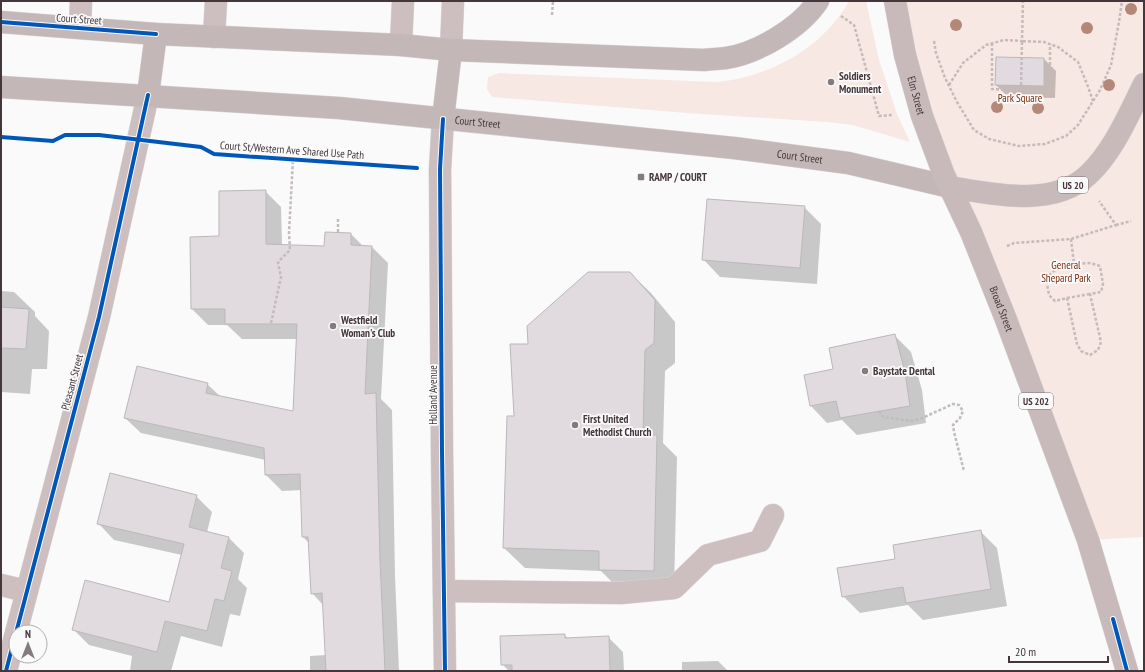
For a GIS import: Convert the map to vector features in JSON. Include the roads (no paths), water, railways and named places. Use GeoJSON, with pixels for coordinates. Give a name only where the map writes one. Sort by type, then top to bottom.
{"type":"FeatureCollection","features":[{"type":"Feature","properties":{"kind":"highway","name":"Elm Street"},"geometry":{"type":"LineString","coordinates":[[895,1],[905,55],[917,100],[950,187]]}},
{"type":"Feature","properties":{"kind":"highway","name":"US 20"},"geometry":{"type":"LineString","coordinates":[[950,187],[993,194],[1018,196],[1039,196],[1066,189],[1087,176],[1099,163],[1122,126],[1144,84]]}},
{"type":"Feature","properties":{"kind":"highway","name":"Broad Street"},"geometry":{"type":"LineString","coordinates":[[950,187],[971,232],[1002,310],[1083,525],[1113,619],[1127,671]]}},
{"type":"Feature","properties":{"kind":"main road","name":"Court Street"},"geometry":{"type":"LineString","coordinates":[[1,22],[156,34],[401,45],[450,50],[704,60],[727,58],[743,53],[774,39],[804,17],[818,1]]}},
{"type":"Feature","properties":{"kind":"main road"},"geometry":{"type":"LineString","coordinates":[[148,95],[156,34]]}},
{"type":"Feature","properties":{"kind":"main road"},"geometry":{"type":"LineString","coordinates":[[443,119],[450,50]]}},
{"type":"Feature","properties":{"kind":"main road","name":"Court Street"},"geometry":{"type":"LineString","coordinates":[[1,87],[339,108],[734,148],[848,163],[950,187]]}},
{"type":"Feature","properties":{"kind":"street"},"geometry":{"type":"LineString","coordinates":[[80,28],[81,1]]}},
{"type":"Feature","properties":{"kind":"street"},"geometry":{"type":"LineString","coordinates":[[214,37],[216,1]]}},
{"type":"Feature","properties":{"kind":"street"},"geometry":{"type":"LineString","coordinates":[[401,45],[403,1]]}},
{"type":"Feature","properties":{"kind":"street"},"geometry":{"type":"LineString","coordinates":[[450,50],[453,1]]}},
{"type":"Feature","properties":{"kind":"street","name":"Pleasant Street"},"geometry":{"type":"LineString","coordinates":[[6,671],[98,320],[148,95]]}},
{"type":"Feature","properties":{"kind":"street","name":"Holland Avenue"},"geometry":{"type":"LineString","coordinates":[[443,119],[440,169],[445,671]]}},
{"type":"Feature","properties":{"kind":"street"},"geometry":{"type":"LineString","coordinates":[[444,591],[620,592],[674,588],[708,555],[760,540],[773,515]]}},
{"type":"Feature","properties":{"kind":"street"},"geometry":{"type":"LineString","coordinates":[[1,585],[26,591]]}},
{"type":"Feature","properties":{"kind":"place","name":"Soldiers Monument"},"geometry":{"type":"Point","coordinates":[831,82]}},
{"type":"Feature","properties":{"kind":"place","name":"RAMP / COURT"},"geometry":{"type":"Point","coordinates":[641,177]}},
{"type":"Feature","properties":{"kind":"place","name":"Westfield Woman's Club"},"geometry":{"type":"Point","coordinates":[333,326]}},
{"type":"Feature","properties":{"kind":"place","name":"Baystate Dental"},"geometry":{"type":"Point","coordinates":[865,371]}},
{"type":"Feature","properties":{"kind":"place","name":"First United Methodist Church"},"geometry":{"type":"Point","coordinates":[575,425]}},
{"type":"Feature","properties":{"kind":"park label","name":"Park Square"},"geometry":{"type":"Point","coordinates":[1020,98]}},
{"type":"Feature","properties":{"kind":"park label","name":"General Shepard Park"},"geometry":{"type":"Point","coordinates":[1066,271]}}]}
